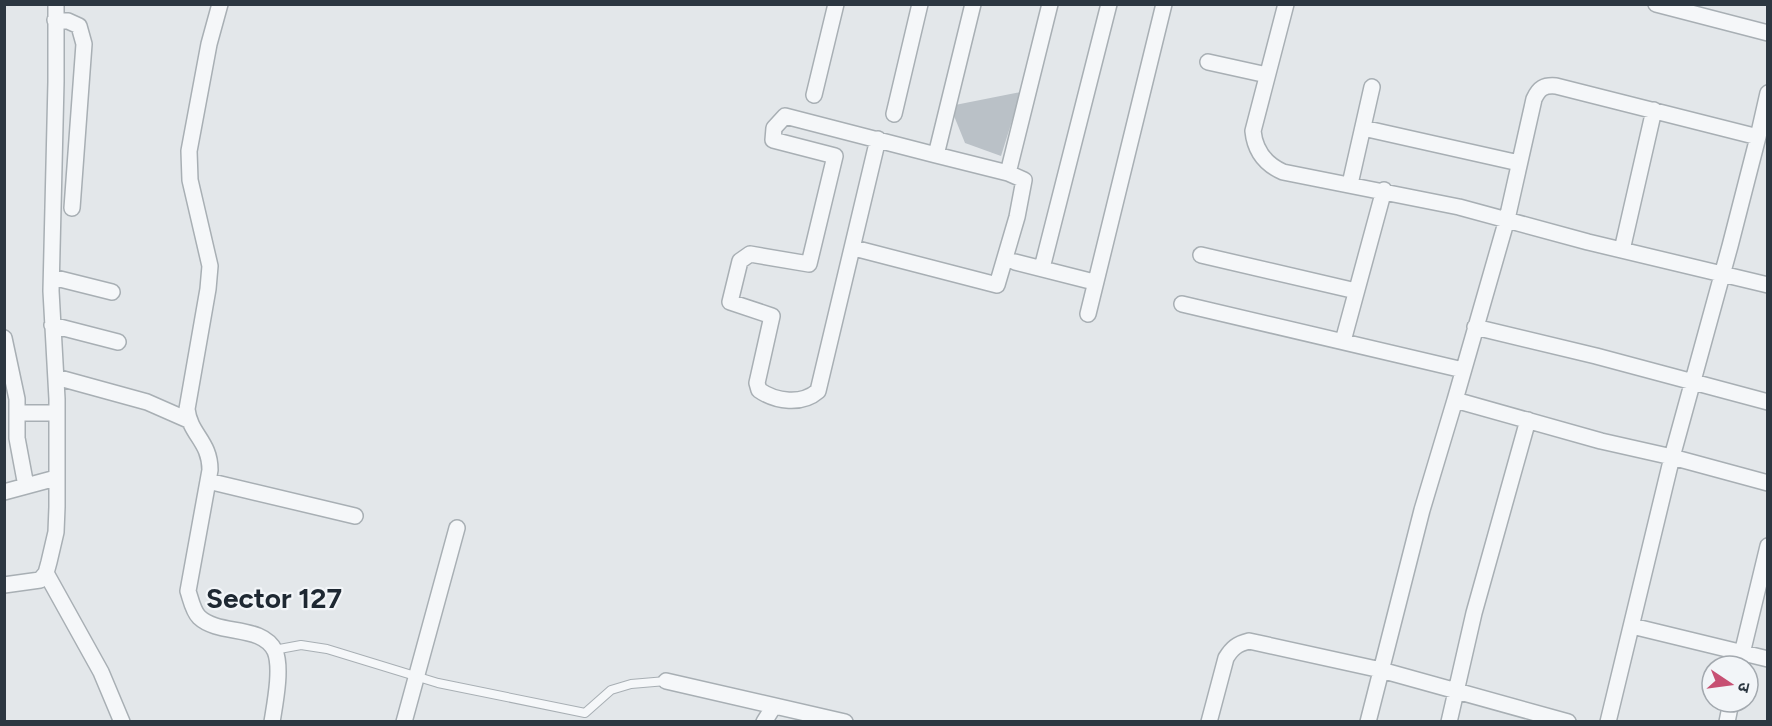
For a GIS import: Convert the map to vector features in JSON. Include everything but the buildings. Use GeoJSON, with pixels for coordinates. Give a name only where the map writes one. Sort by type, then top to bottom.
{"type":"FeatureCollection","features":[{"type":"Feature","properties":{"kind":"street"},"geometry":{"type":"LineString","coordinates":[[188,420],[188,393],[208,289],[210,266],[190,180],[189,151],[209,44],[220,4]]}},
{"type":"Feature","properties":{"kind":"street"},"geometry":{"type":"LineString","coordinates":[[814,94],[837,4]]}},
{"type":"Feature","properties":{"kind":"street"},"geometry":{"type":"LineString","coordinates":[[894,114],[920,4]]}},
{"type":"Feature","properties":{"kind":"street"},"geometry":{"type":"LineString","coordinates":[[936,155],[974,4]]}},
{"type":"Feature","properties":{"kind":"street"},"geometry":{"type":"LineString","coordinates":[[1008,173],[1050,4]]}},
{"type":"Feature","properties":{"kind":"street"},"geometry":{"type":"LineString","coordinates":[[1042,268],[1109,4]]}},
{"type":"Feature","properties":{"kind":"street"},"geometry":{"type":"LineString","coordinates":[[1088,314],[1164,4]]}},
{"type":"Feature","properties":{"kind":"street"},"geometry":{"type":"LineString","coordinates":[[1286,4],[1253,130],[1254,142],[1262,156],[1273,167],[1507,219],[1767,285]]}},
{"type":"Feature","properties":{"kind":"street"},"geometry":{"type":"LineString","coordinates":[[1656,4],[1767,33]]}},
{"type":"Feature","properties":{"kind":"street"},"geometry":{"type":"LineString","coordinates":[[55,12],[79,26],[84,44],[72,208]]}},
{"type":"Feature","properties":{"kind":"street"},"geometry":{"type":"LineString","coordinates":[[4,585],[39,580],[46,573],[56,532],[57,413],[52,325],[55,12]]}},
{"type":"Feature","properties":{"kind":"street"},"geometry":{"type":"LineString","coordinates":[[1208,62],[1267,75]]}},
{"type":"Feature","properties":{"kind":"street"},"geometry":{"type":"LineString","coordinates":[[1368,722],[1422,510],[1507,219],[1534,99],[1541,88],[1547,85],[1758,137]]}},
{"type":"Feature","properties":{"kind":"street"},"geometry":{"type":"LineString","coordinates":[[1350,184],[1372,87]]}},
{"type":"Feature","properties":{"kind":"street"},"geometry":{"type":"LineString","coordinates":[[1608,722],[1671,457],[1723,273],[1767,95]]}},
{"type":"Feature","properties":{"kind":"street"},"geometry":{"type":"LineString","coordinates":[[1622,250],[1654,110]]}},
{"type":"Feature","properties":{"kind":"street"},"geometry":{"type":"LineString","coordinates":[[854,248],[997,285],[1017,217],[1024,180],[1008,173],[878,139],[784,116],[774,128],[773,140],[835,156],[809,264],[750,254],[740,261],[730,302],[772,316],[757,383],[759,390],[765,394],[795,401],[805,400],[819,391],[878,139]]}},
{"type":"Feature","properties":{"kind":"street"},"geometry":{"type":"LineString","coordinates":[[1363,128],[1519,163]]}},
{"type":"Feature","properties":{"kind":"street"},"geometry":{"type":"LineString","coordinates":[[1343,341],[1384,190]]}},
{"type":"Feature","properties":{"kind":"street"},"geometry":{"type":"LineString","coordinates":[[1201,255],[1356,291]]}},
{"type":"Feature","properties":{"kind":"street"},"geometry":{"type":"LineString","coordinates":[[1015,262],[1094,282]]}},
{"type":"Feature","properties":{"kind":"street"},"geometry":{"type":"LineString","coordinates":[[52,277],[112,291]]}},
{"type":"Feature","properties":{"kind":"street"},"geometry":{"type":"LineString","coordinates":[[1182,304],[1463,370]]}},
{"type":"Feature","properties":{"kind":"street"},"geometry":{"type":"LineString","coordinates":[[52,325],[118,342]]}},
{"type":"Feature","properties":{"kind":"street"},"geometry":{"type":"LineString","coordinates":[[1475,327],[1596,356],[1767,402]]}},
{"type":"Feature","properties":{"kind":"street"},"geometry":{"type":"LineString","coordinates":[[4,338],[18,447],[26,486]]}},
{"type":"Feature","properties":{"kind":"street"},"geometry":{"type":"LineString","coordinates":[[56,377],[147,402],[188,420],[207,449],[210,458],[208,481],[188,591],[192,605],[200,618],[213,624],[252,634],[265,640],[274,650],[277,662],[272,722]]}},
{"type":"Feature","properties":{"kind":"street"},"geometry":{"type":"LineString","coordinates":[[1455,400],[1601,441],[1767,483]]}},
{"type":"Feature","properties":{"kind":"street"},"geometry":{"type":"LineString","coordinates":[[13,406],[57,413]]}},
{"type":"Feature","properties":{"kind":"street"},"geometry":{"type":"LineString","coordinates":[[1449,722],[1495,533],[1528,420]]}},
{"type":"Feature","properties":{"kind":"street"},"geometry":{"type":"LineString","coordinates":[[4,492],[56,478]]}},
{"type":"Feature","properties":{"kind":"street"},"geometry":{"type":"LineString","coordinates":[[208,481],[355,516]]}},
{"type":"Feature","properties":{"kind":"street"},"geometry":{"type":"LineString","coordinates":[[404,722],[458,528]]}},
{"type":"Feature","properties":{"kind":"street"},"geometry":{"type":"LineString","coordinates":[[1742,654],[1767,546]]}},
{"type":"Feature","properties":{"kind":"street"},"geometry":{"type":"LineString","coordinates":[[46,573],[101,672],[122,722]]}},
{"type":"Feature","properties":{"kind":"street"},"geometry":{"type":"LineString","coordinates":[[1632,626],[1722,654]]}},
{"type":"Feature","properties":{"kind":"street"},"geometry":{"type":"LineString","coordinates":[[1209,722],[1226,658],[1232,649],[1249,641],[1381,670],[1568,722]]}},
{"type":"Feature","properties":{"kind":"street"},"geometry":{"type":"LineString","coordinates":[[666,681],[844,722]]}},
{"type":"Feature","properties":{"kind":"street"},"geometry":{"type":"LineString","coordinates":[[764,722],[774,706]]}},
{"type":"Feature","properties":{"kind":"street"},"geometry":{"type":"LineString","coordinates":[[773,722],[774,706]]}},
{"type":"Feature","properties":{"kind":"lane"},"geometry":{"type":"LineString","coordinates":[[274,650],[301,645],[327,649],[447,685],[585,713],[610,690],[631,684],[666,681]]}},
{"type":"Feature","properties":{"kind":"district","name":"Sector 127"},"geometry":{"type":"Point","coordinates":[274,598]}}]}
